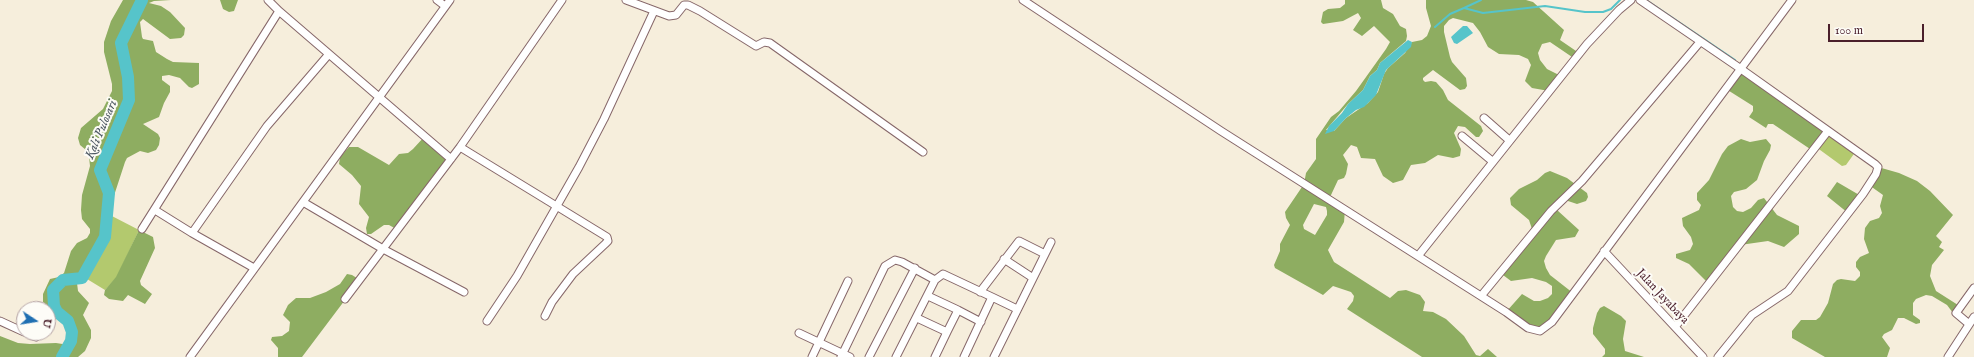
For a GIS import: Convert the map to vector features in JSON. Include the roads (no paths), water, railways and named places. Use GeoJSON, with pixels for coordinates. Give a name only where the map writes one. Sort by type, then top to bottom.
{"type":"FeatureCollection","features":[{"type":"Feature","properties":{"kind":"street"},"geometry":{"type":"LineString","coordinates":[[268,0],[451,159]]}},
{"type":"Feature","properties":{"kind":"street"},"geometry":{"type":"LineString","coordinates":[[190,357],[448,3],[437,0]]}},
{"type":"Feature","properties":{"kind":"street"},"geometry":{"type":"LineString","coordinates":[[345,300],[460,147],[562,0]]}},
{"type":"Feature","properties":{"kind":"street"},"geometry":{"type":"LineString","coordinates":[[626,0],[654,12],[674,16],[684,6],[688,5],[756,46],[764,42],[770,43],[923,152]]}},
{"type":"Feature","properties":{"kind":"street"},"geometry":{"type":"LineString","coordinates":[[1023,0],[1210,123],[1481,296],[1528,328],[1540,331],[1552,322],[1792,0]]}},
{"type":"Feature","properties":{"kind":"street"},"geometry":{"type":"LineString","coordinates":[[1418,256],[1492,161],[1587,44],[1619,10],[1631,0]]}},
{"type":"Feature","properties":{"kind":"street"},"geometry":{"type":"LineString","coordinates":[[1640,0],[1877,165],[1876,174],[1788,291],[1752,315],[1718,357]]}},
{"type":"Feature","properties":{"kind":"street"},"geometry":{"type":"LineString","coordinates":[[142,229],[279,11]]}},
{"type":"Feature","properties":{"kind":"street"},"geometry":{"type":"LineString","coordinates":[[487,321],[518,276],[556,205],[579,167],[604,119],[654,12]]}},
{"type":"Feature","properties":{"kind":"street"},"geometry":{"type":"LineString","coordinates":[[1481,296],[1546,216],[1560,200],[1582,181],[1700,42]]}},
{"type":"Feature","properties":{"kind":"street"},"geometry":{"type":"LineString","coordinates":[[192,233],[267,126],[329,54]]}},
{"type":"Feature","properties":{"kind":"street"},"geometry":{"type":"LineString","coordinates":[[1484,118],[1509,140]]}},
{"type":"Feature","properties":{"kind":"street"},"geometry":{"type":"LineString","coordinates":[[1675,327],[1828,131]]}},
{"type":"Feature","properties":{"kind":"street"},"geometry":{"type":"LineString","coordinates":[[1462,136],[1492,161]]}},
{"type":"Feature","properties":{"kind":"street"},"geometry":{"type":"LineString","coordinates":[[460,147],[605,235],[608,239],[605,244],[572,274],[552,302],[545,316]]}},
{"type":"Feature","properties":{"kind":"street"},"geometry":{"type":"LineString","coordinates":[[303,202],[383,250],[464,292]]}},
{"type":"Feature","properties":{"kind":"street"},"geometry":{"type":"LineString","coordinates":[[155,210],[254,268]]}},
{"type":"Feature","properties":{"kind":"street"},"geometry":{"type":"LineString","coordinates":[[980,292],[1019,241],[1045,254]]}},
{"type":"Feature","properties":{"kind":"street"},"geometry":{"type":"LineString","coordinates":[[994,357],[1051,242]]}},
{"type":"Feature","properties":{"kind":"street","name":"Jalan Jayabaya"},"geometry":{"type":"LineString","coordinates":[[1604,251],[1703,357]]}},
{"type":"Feature","properties":{"kind":"street"},"geometry":{"type":"LineString","coordinates":[[842,355],[885,266],[895,260],[915,268],[935,280]]}},
{"type":"Feature","properties":{"kind":"street"},"geometry":{"type":"LineString","coordinates":[[1004,260],[1033,278]]}},
{"type":"Feature","properties":{"kind":"street"},"geometry":{"type":"LineString","coordinates":[[869,357],[915,268]]}},
{"type":"Feature","properties":{"kind":"street"},"geometry":{"type":"LineString","coordinates":[[896,357],[935,280],[943,274],[1017,308]]}},
{"type":"Feature","properties":{"kind":"street"},"geometry":{"type":"LineString","coordinates":[[812,357],[848,281]]}},
{"type":"Feature","properties":{"kind":"street"},"geometry":{"type":"LineString","coordinates":[[1969,324],[1956,313],[1974,288]]}},
{"type":"Feature","properties":{"kind":"street"},"geometry":{"type":"LineString","coordinates":[[928,296],[981,322]]}},
{"type":"Feature","properties":{"kind":"street"},"geometry":{"type":"LineString","coordinates":[[964,357],[992,297]]}},
{"type":"Feature","properties":{"kind":"street"},"geometry":{"type":"LineString","coordinates":[[935,357],[958,310]]}},
{"type":"Feature","properties":{"kind":"street"},"geometry":{"type":"LineString","coordinates":[[1950,356],[1974,317]]}},
{"type":"Feature","properties":{"kind":"street"},"geometry":{"type":"LineString","coordinates":[[917,318],[947,332]]}},
{"type":"Feature","properties":{"kind":"street"},"geometry":{"type":"LineString","coordinates":[[0,321],[16,328]]}},
{"type":"Feature","properties":{"kind":"street"},"geometry":{"type":"LineString","coordinates":[[799,333],[842,355],[850,357]]}},
{"type":"Feature","properties":{"kind":"water"},"geometry":{"type":"Polygon","coordinates":[[[1463,26],[1467,26],[1473,33],[1457,44],[1454,43],[1451,37],[1463,26]]]}},
{"type":"Feature","properties":{"kind":"water"},"geometry":{"type":"Polygon","coordinates":[[[1408,40],[1412,42],[1411,47],[1386,70],[1376,95],[1364,107],[1356,110],[1346,118],[1334,131],[1325,134],[1329,126],[1342,113],[1348,104],[1363,90],[1370,76],[1377,70],[1380,63],[1408,40]]]}},
{"type":"Feature","properties":{"kind":"waterway","name":"Kali Pulosari"},"geometry":{"type":"LineString","coordinates":[[62,357],[71,341],[72,332],[68,321],[57,312],[54,306],[53,290],[63,280],[82,278],[105,237],[109,193],[100,170],[129,100],[128,77],[121,43],[142,0]]}},
{"type":"Feature","properties":{"kind":"waterway"},"geometry":{"type":"LineString","coordinates":[[1464,8],[1481,0]]}},
{"type":"Feature","properties":{"kind":"waterway"},"geometry":{"type":"LineString","coordinates":[[1435,27],[1450,14],[1464,8],[1483,13],[1545,6],[1585,12],[1603,12],[1611,9],[1620,0]]}},
{"type":"Feature","properties":{"kind":"waterway"},"geometry":{"type":"LineString","coordinates":[[1646,0],[1735,60]]}}]}
